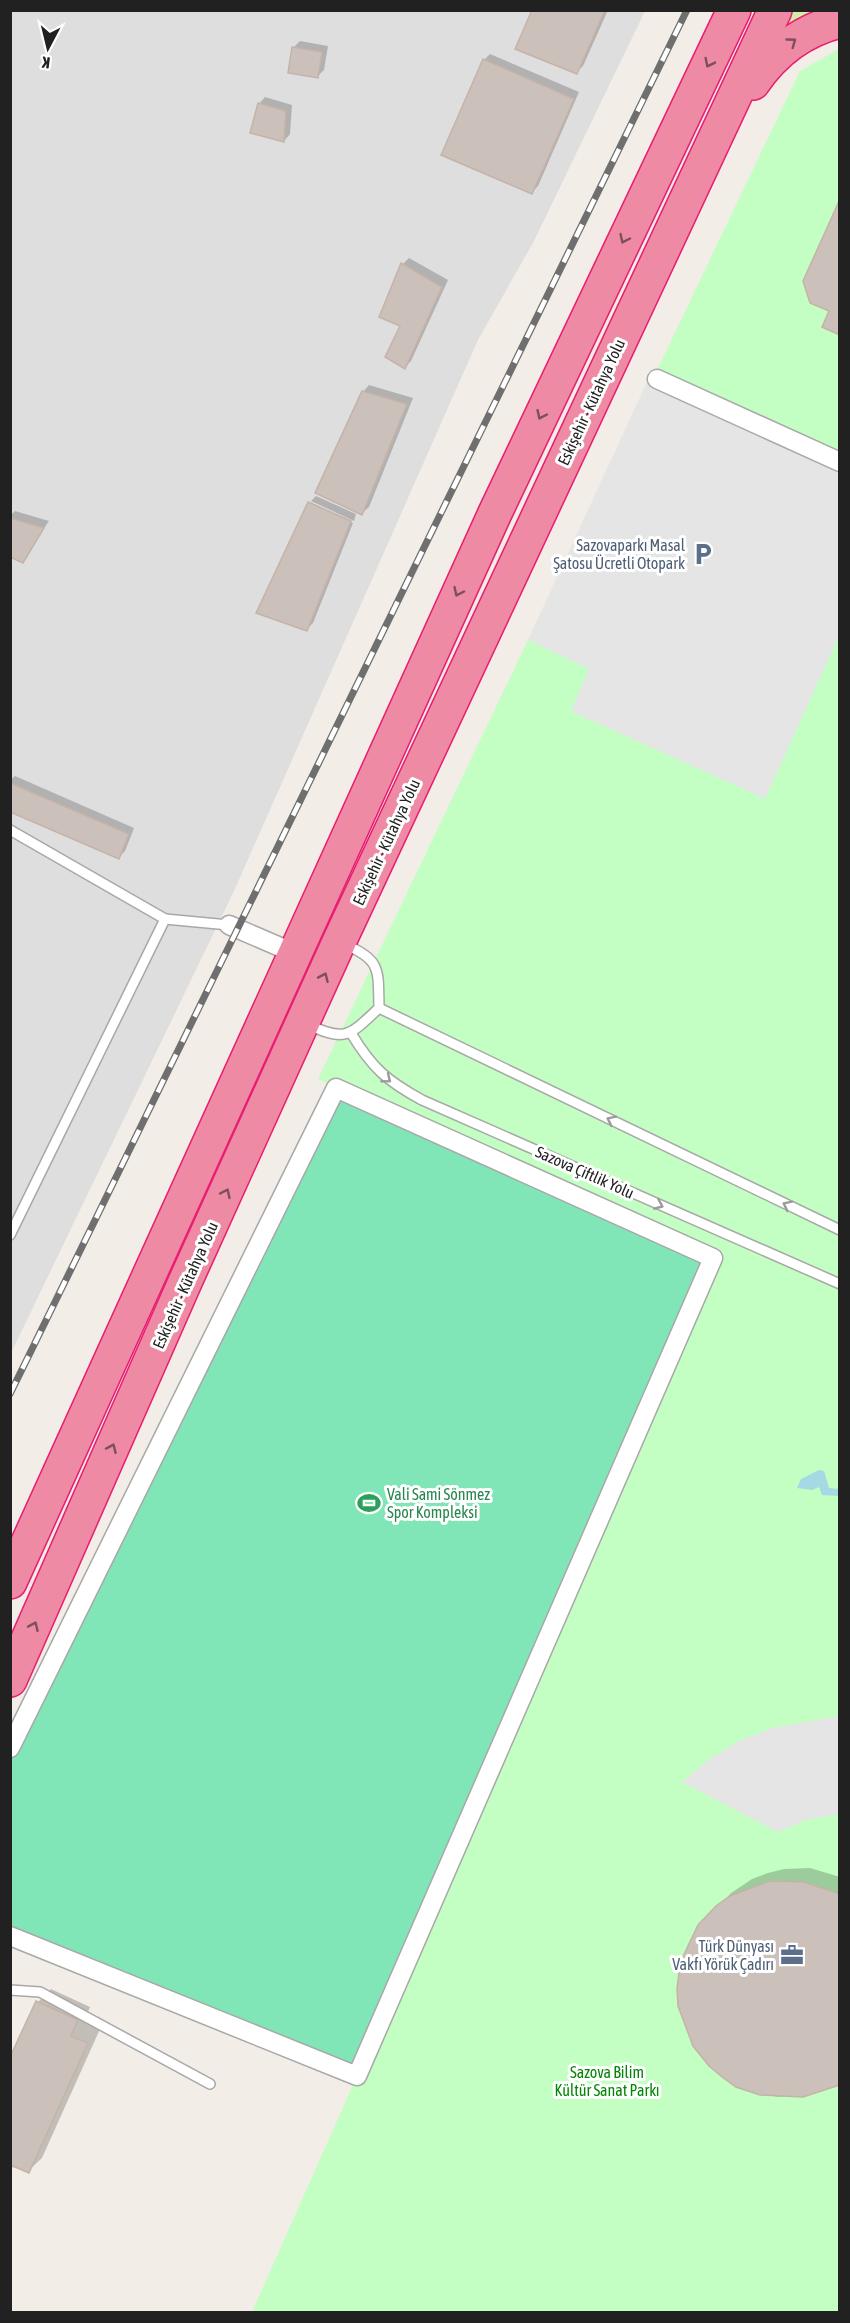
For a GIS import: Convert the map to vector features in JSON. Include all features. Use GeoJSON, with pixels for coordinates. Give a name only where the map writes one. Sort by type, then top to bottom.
{"type":"FeatureCollection","features":[{"type":"Feature","properties":{"kind":"highway"},"geometry":{"type":"LineString","coordinates":[[10,1582],[495,513],[734,10]]}},
{"type":"Feature","properties":{"kind":"highway","name":"Eskişehir - Kütahya Yolu"},"geometry":{"type":"LineString","coordinates":[[10,1680],[185,1282],[339,942],[775,10]]}},
{"type":"Feature","properties":{"kind":"highway"},"geometry":{"type":"LineString","coordinates":[[717,136],[764,68],[781,50],[803,34],[840,21]]}},
{"type":"Feature","properties":{"kind":"street"},"geometry":{"type":"LineString","coordinates":[[657,379],[840,462]]}},
{"type":"Feature","properties":{"kind":"street"},"geometry":{"type":"LineString","coordinates":[[229,925],[294,953]]}},
{"type":"Feature","properties":{"kind":"street"},"geometry":{"type":"LineString","coordinates":[[10,1748],[336,1088],[713,1258],[357,2076],[10,1936]]}},
{"type":"Feature","properties":{"kind":"lane"},"geometry":{"type":"LineString","coordinates":[[10,830],[165,919],[229,925]]}},
{"type":"Feature","properties":{"kind":"lane"},"geometry":{"type":"LineString","coordinates":[[10,1235],[165,919]]}},
{"type":"Feature","properties":{"kind":"lane"},"geometry":{"type":"LineString","coordinates":[[303,1023],[330,1035],[351,1033],[379,1008],[378,972],[366,954],[339,942]]}},
{"type":"Feature","properties":{"kind":"lane"},"geometry":{"type":"LineString","coordinates":[[379,1008],[840,1230]]}},
{"type":"Feature","properties":{"kind":"lane","name":"Sazova Çiftlik Yolu"},"geometry":{"type":"LineString","coordinates":[[351,1033],[366,1059],[387,1081],[422,1100],[840,1284]]}},
{"type":"Feature","properties":{"kind":"lane"},"geometry":{"type":"LineString","coordinates":[[10,1990],[40,1992],[210,2084]]}},
{"type":"Feature","properties":{"kind":"shaded area"},"geometry":{"type":"Polygon","coordinates":[[[11,11],[645,11],[534,241],[478,340],[234,891],[11,1353],[11,11]]]}},
{"type":"Feature","properties":{"kind":"shaded area","name":"Sazovaparkı Masal Şatosu Ücretli Otopark"},"geometry":{"type":"Polygon","coordinates":[[[647,382],[839,472],[839,636],[765,799],[571,711],[589,669],[528,640],[647,382]]]}},
{"type":"Feature","properties":{"kind":"shaded area"},"geometry":{"type":"Polygon","coordinates":[[[839,1716],[839,1814],[806,1820],[778,1832],[682,1782],[708,1760],[739,1741],[772,1728],[839,1716]]]}},
{"type":"Feature","properties":{"kind":"green space"},"geometry":{"type":"Polygon","coordinates":[[[791,11],[835,11],[787,29],[791,11]]]}},
{"type":"Feature","properties":{"kind":"green space","name":"Sazova Bilim Kültür Sanat Parkı"},"geometry":{"type":"Polygon","coordinates":[[[839,49],[839,2312],[252,2312],[357,2076],[336,1088],[318,1079],[800,71],[839,49]]]}},
{"type":"Feature","properties":{"kind":"green space","name":"Vali Sami Sönmez Spor Kompleksi"},"geometry":{"type":"Polygon","coordinates":[[[336,1088],[713,1258],[357,2076],[11,1936],[10,1748],[336,1088]]]}},
{"type":"Feature","properties":{"kind":"water"},"geometry":{"type":"Polygon","coordinates":[[[819,1470],[824,1471],[829,1488],[839,1489],[839,1496],[822,1495],[819,1487],[812,1490],[797,1488],[801,1479],[819,1470]]]}},
{"type":"Feature","properties":{"kind":"building"},"geometry":{"type":"Polygon","coordinates":[[[532,10],[605,10],[577,74],[515,49],[532,10]]]}},
{"type":"Feature","properties":{"kind":"building"},"geometry":{"type":"Polygon","coordinates":[[[292,47],[322,52],[318,78],[288,73],[292,47]]]}},
{"type":"Feature","properties":{"kind":"building"},"geometry":{"type":"Polygon","coordinates":[[[483,59],[574,99],[532,194],[441,155],[483,59]]]}},
{"type":"Feature","properties":{"kind":"building"},"geometry":{"type":"Polygon","coordinates":[[[258,103],[286,111],[284,142],[250,133],[258,103]]]}},
{"type":"Feature","properties":{"kind":"building"},"geometry":{"type":"Polygon","coordinates":[[[840,199],[840,335],[822,327],[829,311],[810,303],[803,281],[840,199]]]}},
{"type":"Feature","properties":{"kind":"building"},"geometry":{"type":"Polygon","coordinates":[[[401,263],[442,287],[405,369],[385,357],[400,326],[379,317],[401,263]]]}},
{"type":"Feature","properties":{"kind":"building"},"geometry":{"type":"Polygon","coordinates":[[[362,391],[407,404],[362,515],[315,493],[362,391]]]}},
{"type":"Feature","properties":{"kind":"building"},"geometry":{"type":"Polygon","coordinates":[[[308,502],[351,521],[307,631],[256,613],[308,502]]]}},
{"type":"Feature","properties":{"kind":"building"},"geometry":{"type":"Polygon","coordinates":[[[10,518],[44,528],[23,563],[10,557],[10,518]]]}},
{"type":"Feature","properties":{"kind":"building"},"geometry":{"type":"Polygon","coordinates":[[[10,783],[129,834],[119,859],[10,812],[10,783]]]}},
{"type":"Feature","properties":{"kind":"building"},"geometry":{"type":"Polygon","coordinates":[[[770,1881],[804,1882],[840,1894],[840,2085],[803,2097],[760,2095],[736,2087],[722,2077],[709,2066],[693,2046],[678,2006],[680,1963],[698,1925],[716,1906],[730,1896],[770,1881]]]}},
{"type":"Feature","properties":{"kind":"building"},"geometry":{"type":"Polygon","coordinates":[[[36,2001],[78,2020],[71,2036],[88,2043],[29,2173],[10,2165],[10,2057],[36,2001]]]}},
{"type":"Feature","properties":{"kind":"railway"},"geometry":{"type":"LineString","coordinates":[[10,1394],[687,10]]}},
{"type":"Feature","properties":{"kind":"place","name":"Sazovaparkı Masal Şatosu Ücretli Otopark"},"geometry":{"type":"Point","coordinates":[703,554]}},
{"type":"Feature","properties":{"kind":"place","name":"Vali Sami Sönmez Spor Kompleksi"},"geometry":{"type":"Point","coordinates":[369,1503]}},
{"type":"Feature","properties":{"kind":"place","name":"Türk Dünyası Vakfı Yörük Çadırı"},"geometry":{"type":"Point","coordinates":[792,1955]}}]}
